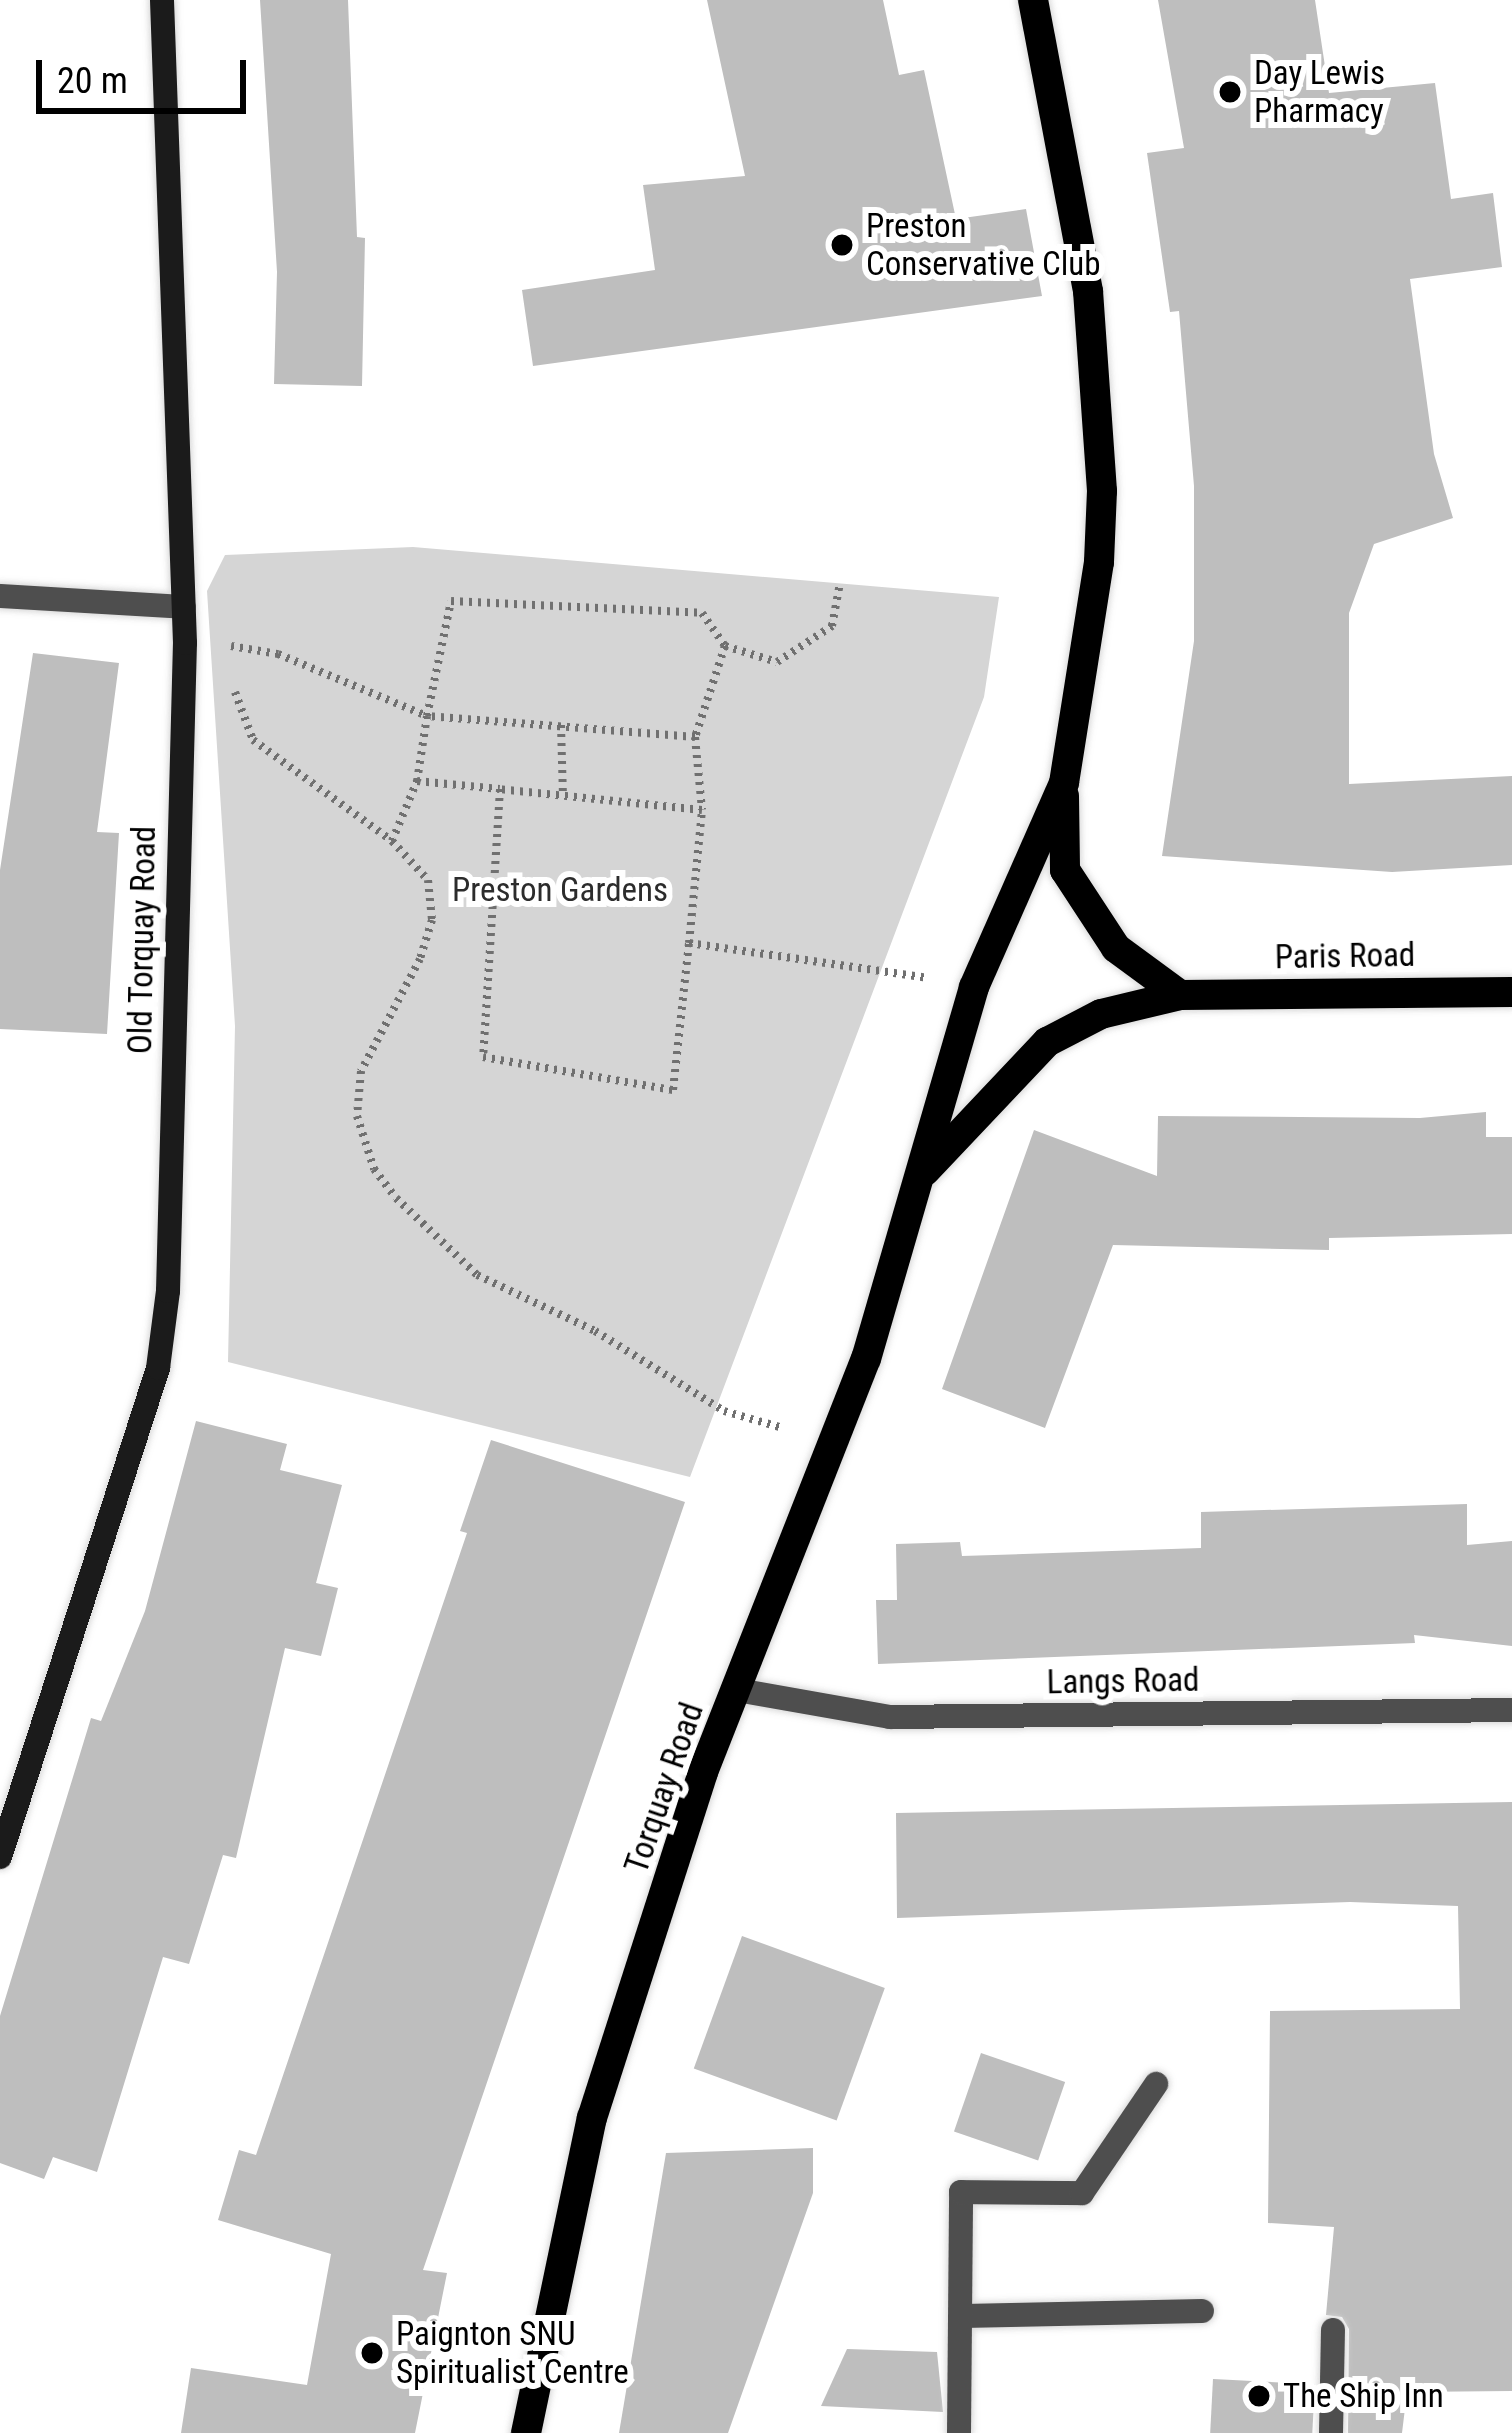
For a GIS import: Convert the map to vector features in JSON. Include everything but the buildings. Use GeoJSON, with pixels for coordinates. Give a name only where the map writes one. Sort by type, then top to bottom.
{"type":"FeatureCollection","features":[{"type":"Feature","properties":{"kind":"main road"},"geometry":{"type":"LineString","coordinates":[[1033,0],[1088,291],[1102,491],[1099,562],[1064,783],[1066,870],[1116,948],[1180,995]]}},
{"type":"Feature","properties":{"kind":"main road","name":"Torquay Road"},"geometry":{"type":"LineString","coordinates":[[526,2433],[592,2118],[737,1690],[837,1444],[974,987],[1064,783]]}},
{"type":"Feature","properties":{"kind":"main road","name":"Paris Road"},"geometry":{"type":"LineString","coordinates":[[917,1180],[1047,1042],[1101,1014],[1180,995],[1512,992]]}},
{"type":"Feature","properties":{"kind":"street","name":"Old Torquay Road"},"geometry":{"type":"LineString","coordinates":[[0,1857],[158,1368],[168,1291],[198,642],[184,607],[162,0]]}},
{"type":"Feature","properties":{"kind":"street"},"geometry":{"type":"LineString","coordinates":[[0,596],[184,607]]}},
{"type":"Feature","properties":{"kind":"street","name":"Langs Road"},"geometry":{"type":"LineString","coordinates":[[737,1690],[890,1717],[1512,1709]]}},
{"type":"Feature","properties":{"kind":"street"},"geometry":{"type":"LineString","coordinates":[[959,2433],[961,2192],[1082,2193],[1156,2084]]}},
{"type":"Feature","properties":{"kind":"street"},"geometry":{"type":"LineString","coordinates":[[963,2316],[1202,2311]]}},
{"type":"Feature","properties":{"kind":"street"},"geometry":{"type":"LineString","coordinates":[[1331,2433],[1333,2330]]}},
{"type":"Feature","properties":{"kind":"path"},"geometry":{"type":"LineString","coordinates":[[392,842],[417,781],[451,601],[702,613],[725,646],[777,662],[832,626],[840,583]]}},
{"type":"Feature","properties":{"kind":"path"},"geometry":{"type":"LineString","coordinates":[[198,642],[278,654],[427,716],[695,737]]}},
{"type":"Feature","properties":{"kind":"path"},"geometry":{"type":"LineString","coordinates":[[198,642],[254,740],[392,842],[428,880],[432,920],[361,1071],[357,1116],[374,1169],[477,1275],[595,1331],[724,1411],[837,1444]]}},
{"type":"Feature","properties":{"kind":"path"},"geometry":{"type":"LineString","coordinates":[[500,789],[483,1057],[673,1090],[702,810],[695,737],[725,646]]}},
{"type":"Feature","properties":{"kind":"path"},"geometry":{"type":"LineString","coordinates":[[562,725],[563,794]]}},
{"type":"Feature","properties":{"kind":"path"},"geometry":{"type":"LineString","coordinates":[[417,781],[702,810]]}},
{"type":"Feature","properties":{"kind":"path"},"geometry":{"type":"LineString","coordinates":[[689,943],[974,987]]}},
{"type":"Feature","properties":{"kind":"green space","name":"Preston Gardens"},"geometry":{"type":"Polygon","coordinates":[[[413,547],[999,597],[984,697],[690,1477],[228,1362],[235,1026],[207,591],[225,555],[413,547]]]}},
{"type":"Feature","properties":{"kind":"place","name":"Day Lewis Pharmacy"},"geometry":{"type":"Point","coordinates":[1230,92]}},
{"type":"Feature","properties":{"kind":"place","name":"Preston Conservative Club"},"geometry":{"type":"Point","coordinates":[842,245]}},
{"type":"Feature","properties":{"kind":"place","name":"Paignton SNU Spiritualist Centre"},"geometry":{"type":"Point","coordinates":[372,2353]}},
{"type":"Feature","properties":{"kind":"place","name":"The Ship Inn"},"geometry":{"type":"Point","coordinates":[1259,2396]}}]}
